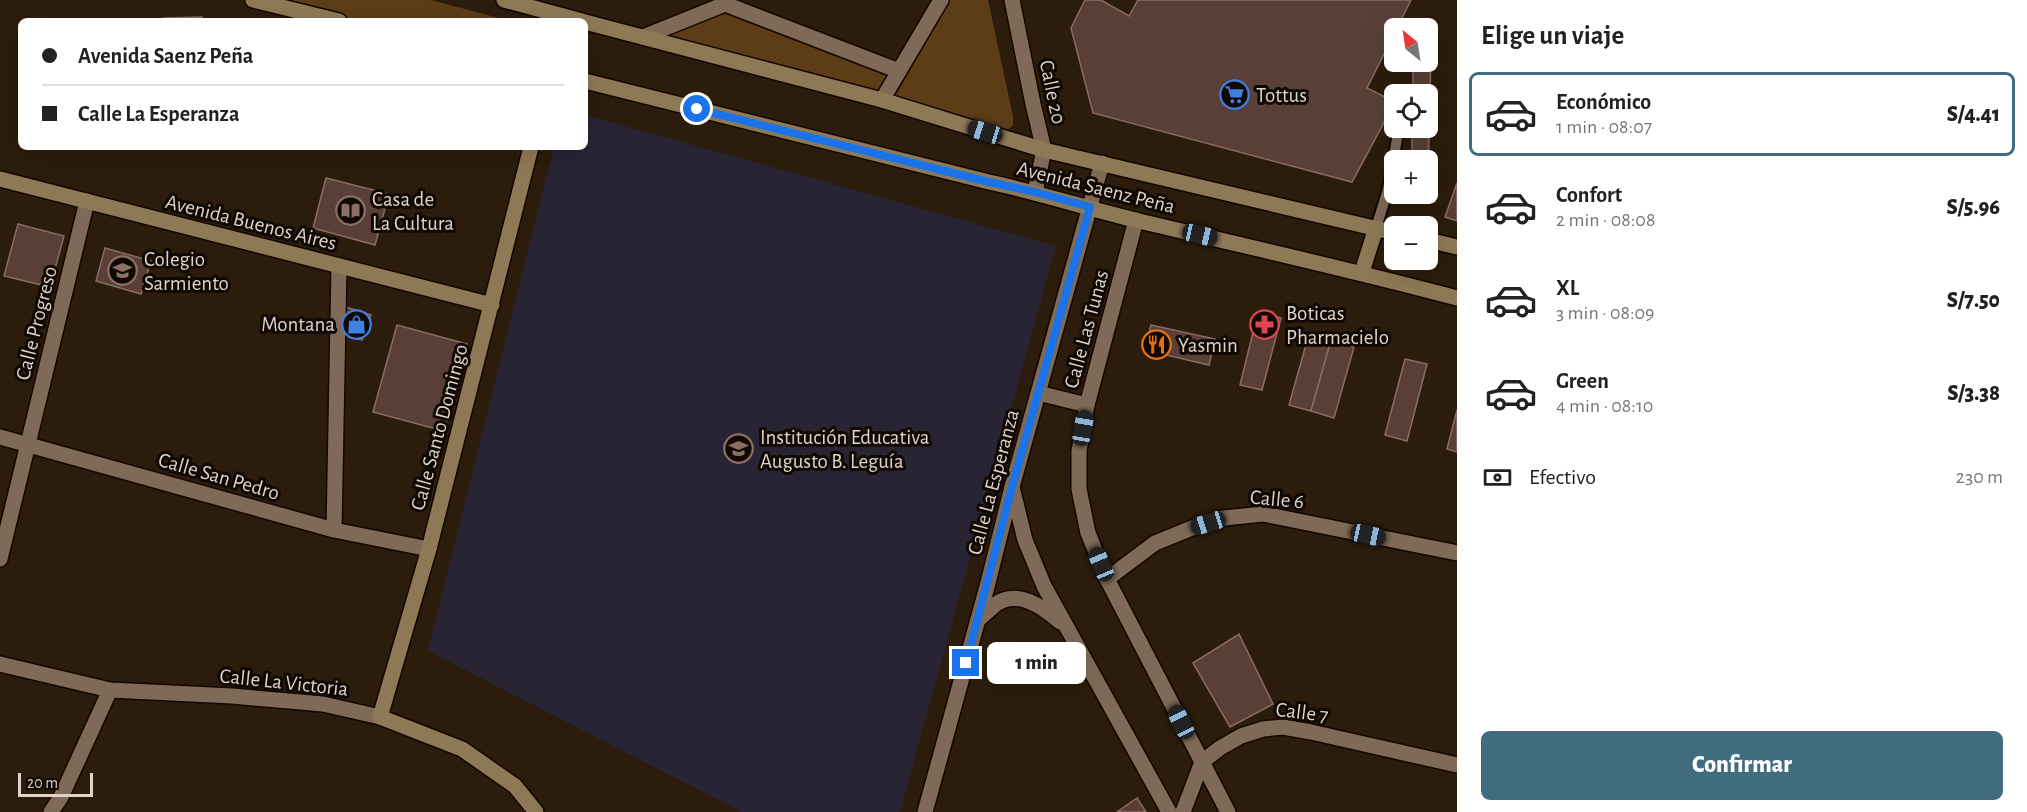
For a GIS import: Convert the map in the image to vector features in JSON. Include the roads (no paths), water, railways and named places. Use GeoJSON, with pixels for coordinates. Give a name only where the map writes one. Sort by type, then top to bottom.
{"type":"FeatureCollection","features":[{"type":"Feature","properties":{"kind":"main road"},"geometry":{"type":"LineString","coordinates":[[253,0],[327,18]]}},
{"type":"Feature","properties":{"kind":"main road","name":"Avenida Saenz Peña"},"geometry":{"type":"LineString","coordinates":[[504,0],[572,18]]}},
{"type":"Feature","properties":{"kind":"main road","name":"Avenida Saenz Peña"},"geometry":{"type":"LineString","coordinates":[[588,22],[882,100],[1044,150],[1384,230]]}},
{"type":"Feature","properties":{"kind":"main road","name":"Avenida Saenz Peña"},"geometry":{"type":"LineString","coordinates":[[588,82],[1035,192],[1136,220],[1362,273],[1457,298]]}},
{"type":"Feature","properties":{"kind":"main road","name":"Calle Santo Domingo"},"geometry":{"type":"LineString","coordinates":[[380,717],[429,549],[530,150]]}},
{"type":"Feature","properties":{"kind":"main road","name":"Avenida Buenos Aires"},"geometry":{"type":"LineString","coordinates":[[0,179],[492,305]]}},
{"type":"Feature","properties":{"kind":"main road"},"geometry":{"type":"LineString","coordinates":[[1362,273],[1376,228]]}},
{"type":"Feature","properties":{"kind":"main road"},"geometry":{"type":"LineString","coordinates":[[1438,242],[1457,247]]}},
{"type":"Feature","properties":{"kind":"main road","name":"Calle La Victoria"},"geometry":{"type":"LineString","coordinates":[[380,717],[462,749],[515,786],[536,812]]}},
{"type":"Feature","properties":{"kind":"street"},"geometry":{"type":"LineString","coordinates":[[882,100],[940,0]]}},
{"type":"Feature","properties":{"kind":"street","name":"Calle 20"},"geometry":{"type":"LineString","coordinates":[[1012,0],[1044,150],[1035,192]]}},
{"type":"Feature","properties":{"kind":"street"},"geometry":{"type":"LineString","coordinates":[[643,38],[724,2],[899,71]]}},
{"type":"Feature","properties":{"kind":"street","name":"Calle La Esperanza"},"geometry":{"type":"LineString","coordinates":[[925,812],[1102,163]]}},
{"type":"Feature","properties":{"kind":"street","name":"Calle Progreso"},"geometry":{"type":"LineString","coordinates":[[0,559],[87,201]]}},
{"type":"Feature","properties":{"kind":"street","name":"Calle Las Tunas"},"geometry":{"type":"LineString","coordinates":[[1136,220],[1087,405],[1079,451],[1079,489],[1088,533],[1107,579],[1228,812]]}},
{"type":"Feature","properties":{"kind":"street"},"geometry":{"type":"LineString","coordinates":[[334,530],[339,266]]}},
{"type":"Feature","properties":{"kind":"street"},"geometry":{"type":"LineString","coordinates":[[1038,393],[1087,405]]}},
{"type":"Feature","properties":{"kind":"street","name":"Calle San Pedro"},"geometry":{"type":"LineString","coordinates":[[0,437],[334,530],[429,549]]}},
{"type":"Feature","properties":{"kind":"street"},"geometry":{"type":"LineString","coordinates":[[1012,487],[1025,540],[1044,586],[1169,812]]}},
{"type":"Feature","properties":{"kind":"street","name":"Calle 6"},"geometry":{"type":"LineString","coordinates":[[1107,579],[1155,543],[1224,518],[1263,514],[1457,554]]}},
{"type":"Feature","properties":{"kind":"street"},"geometry":{"type":"LineString","coordinates":[[978,620],[998,603],[1014,598],[1033,601],[1050,612],[1070,631]]}},
{"type":"Feature","properties":{"kind":"street","name":"Calle La Victoria"},"geometry":{"type":"LineString","coordinates":[[0,664],[110,690],[232,696],[323,704],[380,717]]}},
{"type":"Feature","properties":{"kind":"street"},"geometry":{"type":"LineString","coordinates":[[51,812],[61,797],[110,690]]}},
{"type":"Feature","properties":{"kind":"street","name":"Calle 7"},"geometry":{"type":"LineString","coordinates":[[1202,762],[1241,736],[1263,729],[1283,727],[1457,765]]}},
{"type":"Feature","properties":{"kind":"street"},"geometry":{"type":"LineString","coordinates":[[1183,812],[1202,762]]}},
{"type":"Feature","properties":{"kind":"lane"},"geometry":{"type":"LineString","coordinates":[[1376,228],[1388,189],[1397,138]]}},
{"type":"Feature","properties":{"kind":"place","name":"Tottus"},"geometry":{"type":"Point","coordinates":[1235,95]}},
{"type":"Feature","properties":{"kind":"place","name":"Casa de La Cultura"},"geometry":{"type":"Point","coordinates":[351,211]}},
{"type":"Feature","properties":{"kind":"place","name":"Colegio Sarmiento"},"geometry":{"type":"Point","coordinates":[123,271]}},
{"type":"Feature","properties":{"kind":"place","name":"Montana"},"geometry":{"type":"Point","coordinates":[356,324]}},
{"type":"Feature","properties":{"kind":"place","name":"Boticas Pharmacielo"},"geometry":{"type":"Point","coordinates":[1265,325]}},
{"type":"Feature","properties":{"kind":"place","name":"Yasmin"},"geometry":{"type":"Point","coordinates":[1157,345]}},
{"type":"Feature","properties":{"kind":"place","name":"Institución Educativa Augusto B. Leguía"},"geometry":{"type":"Point","coordinates":[739,449]}}]}
